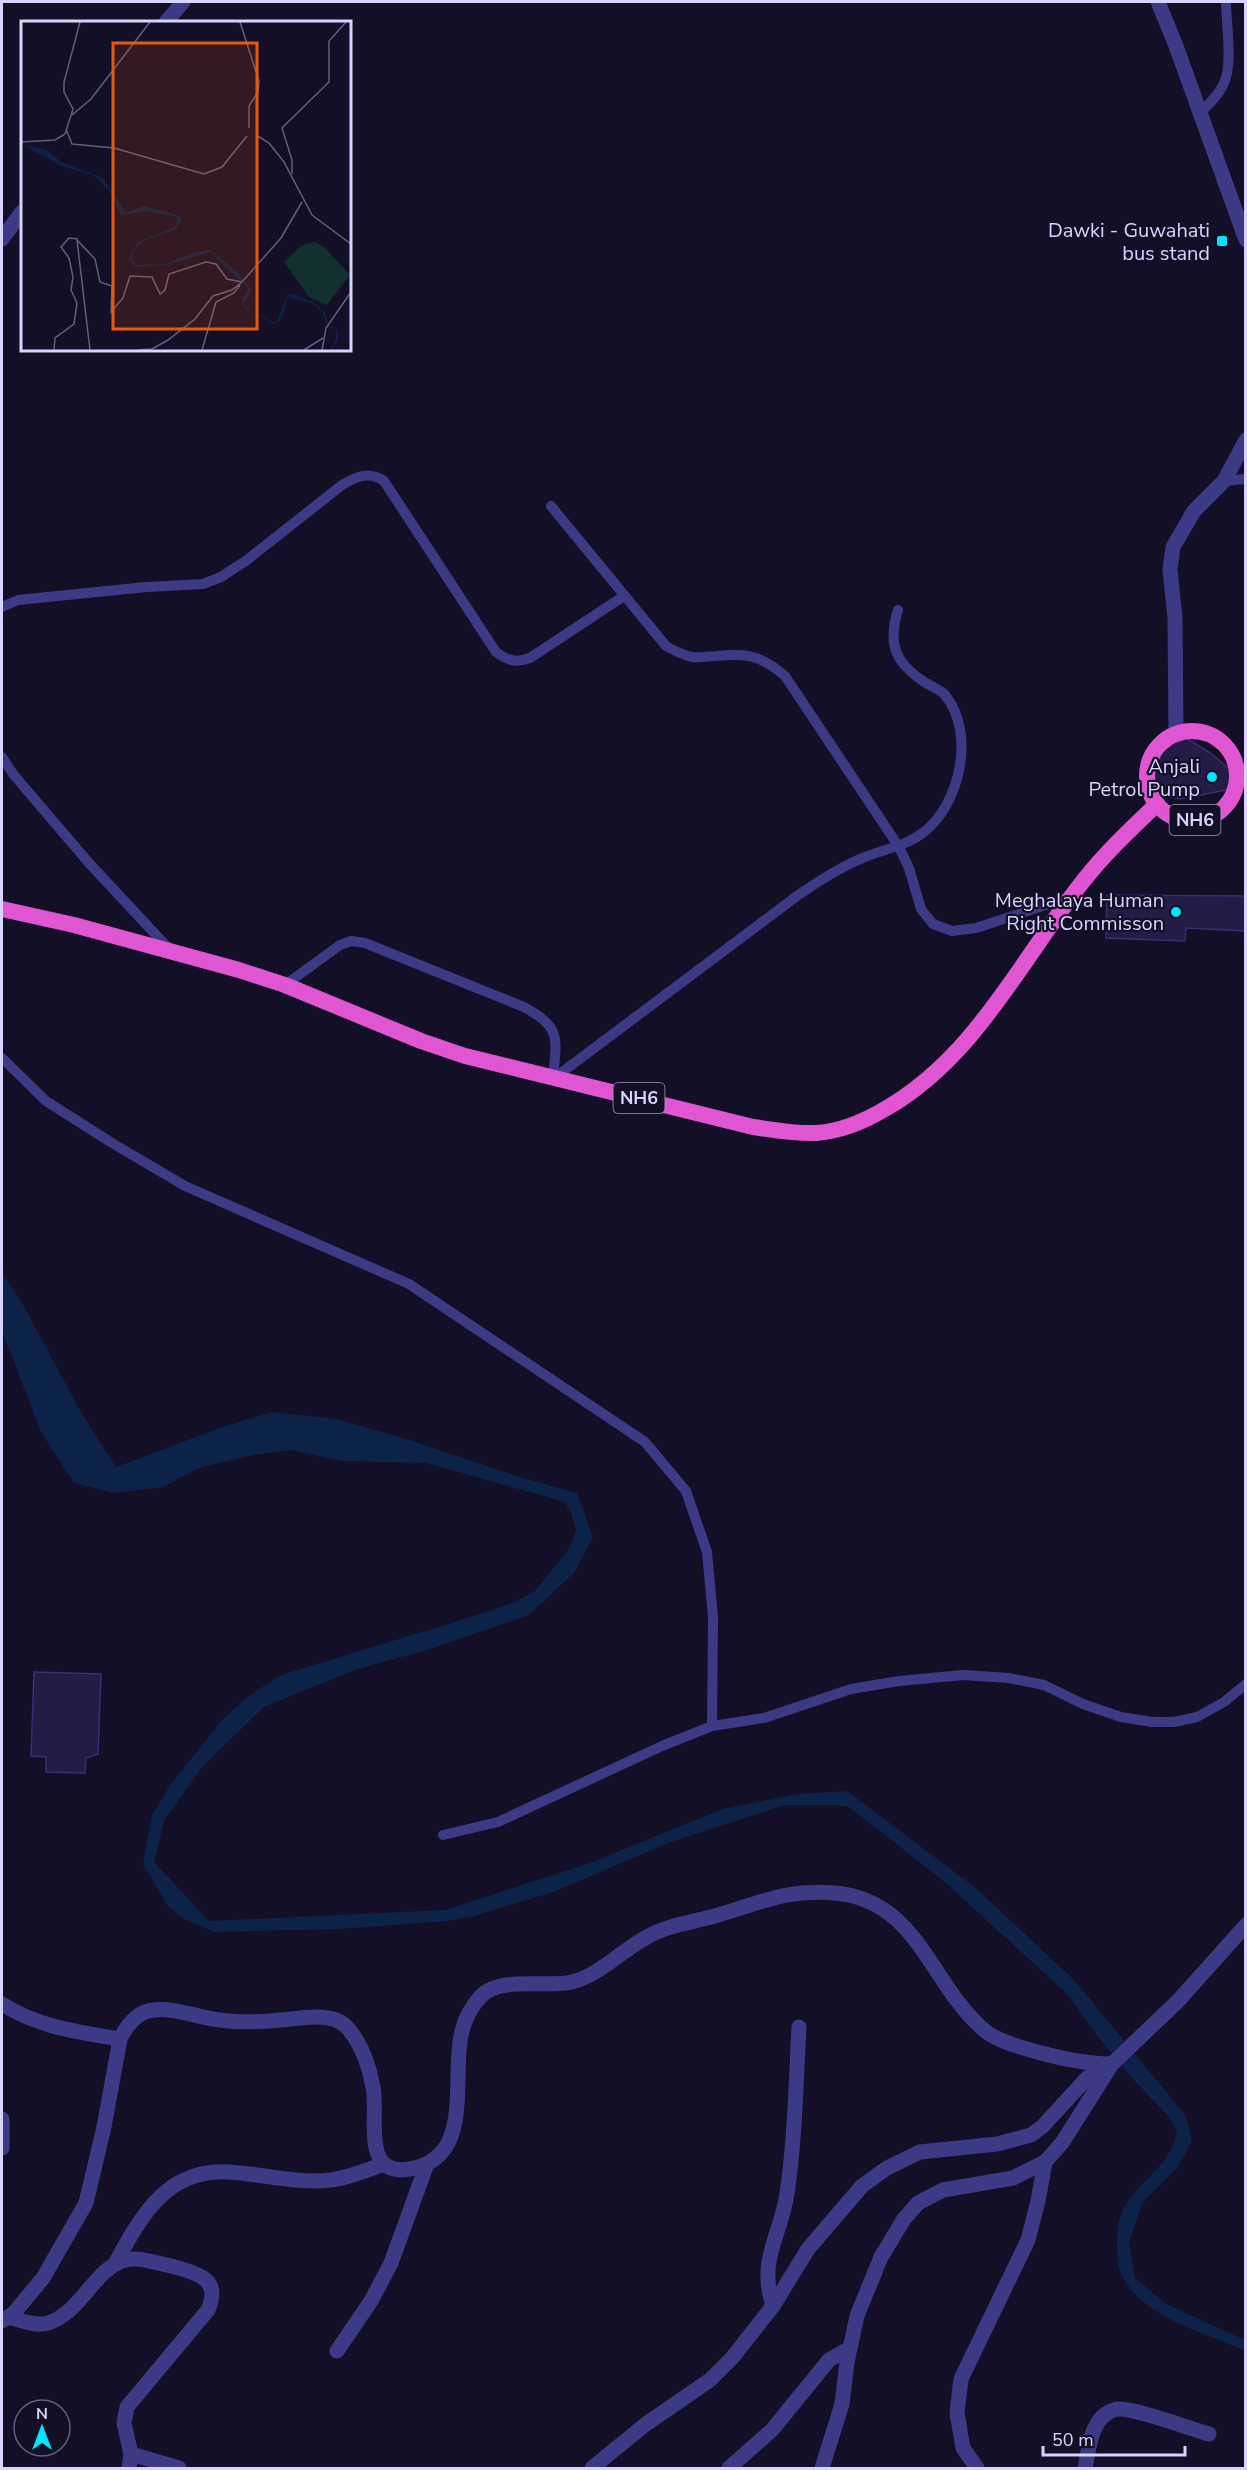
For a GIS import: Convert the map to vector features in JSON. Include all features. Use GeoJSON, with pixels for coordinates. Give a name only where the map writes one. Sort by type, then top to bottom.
{"type":"FeatureCollection","features":[{"type":"Feature","properties":{"kind":"highway","name":"NH6"},"geometry":{"type":"LineString","coordinates":[[1189,731],[1215,736],[1233,755],[1237,768],[1240,797],[1205,819],[1192,821],[1178,819],[1166,813],[1157,804],[1148,785],[1148,764],[1154,751],[1164,740],[1176,733],[1189,731]]}},
{"type":"Feature","properties":{"kind":"highway","name":"NH6"},"geometry":{"type":"LineString","coordinates":[[2,909],[170,950],[285,985],[421,1041],[465,1056],[753,1127],[790,1133],[818,1133],[847,1127],[873,1116],[911,1094],[940,1070],[967,1042],[1072,897],[1115,844],[1157,804]]}},
{"type":"Feature","properties":{"kind":"street"},"geometry":{"type":"LineString","coordinates":[[167,21],[183,2]]}},
{"type":"Feature","properties":{"kind":"street"},"geometry":{"type":"LineString","coordinates":[[1158,2],[1245,240]]}},
{"type":"Feature","properties":{"kind":"street"},"geometry":{"type":"LineString","coordinates":[[2,240],[21,213]]}},
{"type":"Feature","properties":{"kind":"street"},"geometry":{"type":"LineString","coordinates":[[1176,733],[1175,618],[1170,570],[1173,547],[1194,511],[1224,482],[1245,440]]}},
{"type":"Feature","properties":{"kind":"street"},"geometry":{"type":"LineString","coordinates":[[337,2351],[371,2301],[392,2263],[428,2164],[443,2151],[452,2136],[456,2121],[457,2062],[462,2030],[473,2005],[485,1991],[500,1986],[572,1982],[588,1976],[617,1955],[661,1930],[783,1894],[805,1891],[841,1894],[871,1903],[890,1912],[917,1942],[960,2004],[990,2034],[1059,2058],[1098,2065],[1112,2064]]}},
{"type":"Feature","properties":{"kind":"street"},"geometry":{"type":"LineString","coordinates":[[822,2469],[842,2404],[857,2316],[881,2257],[904,2219],[918,2203],[943,2190],[1013,2178],[1045,2162],[1062,2143],[1112,2064],[1178,2001],[1245,1924]]}},
{"type":"Feature","properties":{"kind":"street"},"geometry":{"type":"LineString","coordinates":[[2,2004],[37,2023],[62,2030],[120,2039]]}},
{"type":"Feature","properties":{"kind":"street"},"geometry":{"type":"LineString","coordinates":[[5,2319],[14,2313],[43,2278],[86,2203],[104,2127],[120,2039],[126,2026],[138,2016],[152,2009],[233,2022],[310,2017],[328,2018],[342,2023],[352,2032],[362,2051],[373,2085],[375,2146],[384,2164],[395,2170],[428,2164]]}},
{"type":"Feature","properties":{"kind":"street"},"geometry":{"type":"LineString","coordinates":[[772,2306],[766,2286],[766,2266],[786,2196],[799,2027]]}},
{"type":"Feature","properties":{"kind":"street"},"geometry":{"type":"LineString","coordinates":[[592,2469],[646,2424],[710,2380],[732,2358],[772,2306],[808,2249],[862,2186],[887,2168],[920,2152],[997,2144],[1031,2134],[1042,2127],[1087,2078],[1112,2064]]}},
{"type":"Feature","properties":{"kind":"street"},"geometry":{"type":"LineString","coordinates":[[2,2119],[2,2148]]}},
{"type":"Feature","properties":{"kind":"street"},"geometry":{"type":"LineString","coordinates":[[977,2469],[963,2448],[957,2413],[962,2379],[1028,2240],[1045,2162]]}},
{"type":"Feature","properties":{"kind":"street"},"geometry":{"type":"LineString","coordinates":[[5,2319],[38,2325],[55,2320],[78,2303],[115,2264],[138,2221],[145,2213],[165,2192],[196,2174],[228,2172],[290,2181],[332,2180],[384,2164]]}},
{"type":"Feature","properties":{"kind":"street"},"geometry":{"type":"LineString","coordinates":[[115,2264],[127,2259],[138,2259],[199,2275],[207,2280],[213,2294],[208,2310],[127,2407],[124,2423],[130,2462],[179,2469]]}},
{"type":"Feature","properties":{"kind":"street"},"geometry":{"type":"LineString","coordinates":[[729,2469],[772,2430],[829,2360],[850,2348]]}},
{"type":"Feature","properties":{"kind":"street"},"geometry":{"type":"LineString","coordinates":[[1085,2469],[1097,2422],[1108,2412],[1119,2409],[1135,2412],[1209,2434]]}},
{"type":"Feature","properties":{"kind":"lane"},"geometry":{"type":"LineString","coordinates":[[1200,113],[1216,97],[1225,81],[1228,59],[1226,2]]}},
{"type":"Feature","properties":{"kind":"lane"},"geometry":{"type":"LineString","coordinates":[[2,607],[18,600],[146,587],[203,584],[220,577],[247,560],[342,485],[367,474],[384,482],[496,652],[506,659],[520,661],[530,658],[624,596]]}},
{"type":"Feature","properties":{"kind":"lane"},"geometry":{"type":"LineString","coordinates":[[1224,482],[1245,479]]}},
{"type":"Feature","properties":{"kind":"lane"},"geometry":{"type":"LineString","coordinates":[[551,506],[666,646],[680,654],[694,657],[742,654],[756,657],[770,663],[784,676],[899,847],[909,868],[921,909],[933,924],[952,931],[976,928],[1072,897]]}},
{"type":"Feature","properties":{"kind":"lane"},"geometry":{"type":"LineString","coordinates":[[553,1079],[801,893],[855,861],[899,847],[924,832],[945,808],[957,783],[962,742],[954,710],[944,694],[904,666],[895,650],[893,628],[898,610]]}},
{"type":"Feature","properties":{"kind":"lane"},"geometry":{"type":"LineString","coordinates":[[2,756],[13,774],[89,863],[170,950]]}},
{"type":"Feature","properties":{"kind":"lane"},"geometry":{"type":"LineString","coordinates":[[285,985],[340,945],[351,941],[365,943],[541,1017],[551,1026],[555,1036],[553,1079]]}},
{"type":"Feature","properties":{"kind":"lane"},"geometry":{"type":"LineString","coordinates":[[2,1058],[46,1101],[112,1143],[185,1186],[409,1284],[645,1442],[686,1491],[707,1552],[713,1617],[712,1726]]}},
{"type":"Feature","properties":{"kind":"lane"},"geometry":{"type":"LineString","coordinates":[[443,1835],[498,1822],[662,1746],[712,1726],[764,1718],[851,1689],[899,1681],[963,1675],[1009,1678],[1044,1685],[1083,1704],[1121,1717],[1152,1722],[1174,1722],[1197,1717],[1224,1701],[1245,1684]]}},
{"type":"Feature","properties":{"kind":"water"},"geometry":{"type":"Polygon","coordinates":[[[2,1272],[22,1303],[82,1414],[116,1467],[225,1426],[272,1412],[337,1419],[577,1493],[593,1537],[574,1573],[529,1615],[430,1649],[355,1670],[264,1707],[202,1767],[164,1821],[154,1862],[209,1921],[445,1910],[593,1862],[722,1809],[798,1794],[847,1791],[976,1888],[1075,1981],[1186,2116],[1192,2142],[1177,2168],[1142,2203],[1129,2242],[1135,2278],[1168,2305],[1245,2340],[1245,2351],[1160,2314],[1132,2291],[1119,2269],[1117,2239],[1120,2216],[1128,2201],[1169,2153],[1177,2131],[1168,2116],[1132,2078],[1095,2033],[1068,1995],[946,1883],[849,1807],[785,1805],[668,1843],[553,1892],[471,1917],[448,1921],[338,1929],[214,1932],[182,1918],[168,1906],[143,1864],[152,1815],[171,1784],[222,1720],[247,1697],[281,1675],[515,1602],[535,1591],[569,1549],[576,1530],[565,1502],[427,1463],[341,1461],[291,1450],[253,1455],[199,1468],[163,1487],[114,1493],[74,1483],[41,1432],[2,1331],[2,1272]]]}},
{"type":"Feature","properties":{"kind":"building"},"geometry":{"type":"Polygon","coordinates":[[[1186,738],[1212,754],[1230,770],[1236,780],[1231,789],[1180,799],[1162,795],[1153,786],[1155,767],[1164,749],[1171,741],[1177,743],[1186,738]]]}},
{"type":"Feature","properties":{"kind":"building","name":"Meghalaya Human Right Commisson"},"geometry":{"type":"Polygon","coordinates":[[[1107,895],[1245,896],[1245,931],[1186,928],[1185,941],[1106,938],[1107,895]]]}},
{"type":"Feature","properties":{"kind":"building"},"geometry":{"type":"Polygon","coordinates":[[[34,1672],[101,1674],[98,1754],[86,1758],[85,1773],[46,1772],[46,1757],[31,1756],[34,1672]]]}},
{"type":"Feature","properties":{"kind":"place","name":"Dawki - Guwahati bus stand"},"geometry":{"type":"Point","coordinates":[1222,241]}},
{"type":"Feature","properties":{"kind":"place","name":"Anjali Petrol Pump"},"geometry":{"type":"Point","coordinates":[1212,777]}},
{"type":"Feature","properties":{"kind":"place","name":"Meghalaya Human Right Commisson"},"geometry":{"type":"Point","coordinates":[1176,912]}}]}
